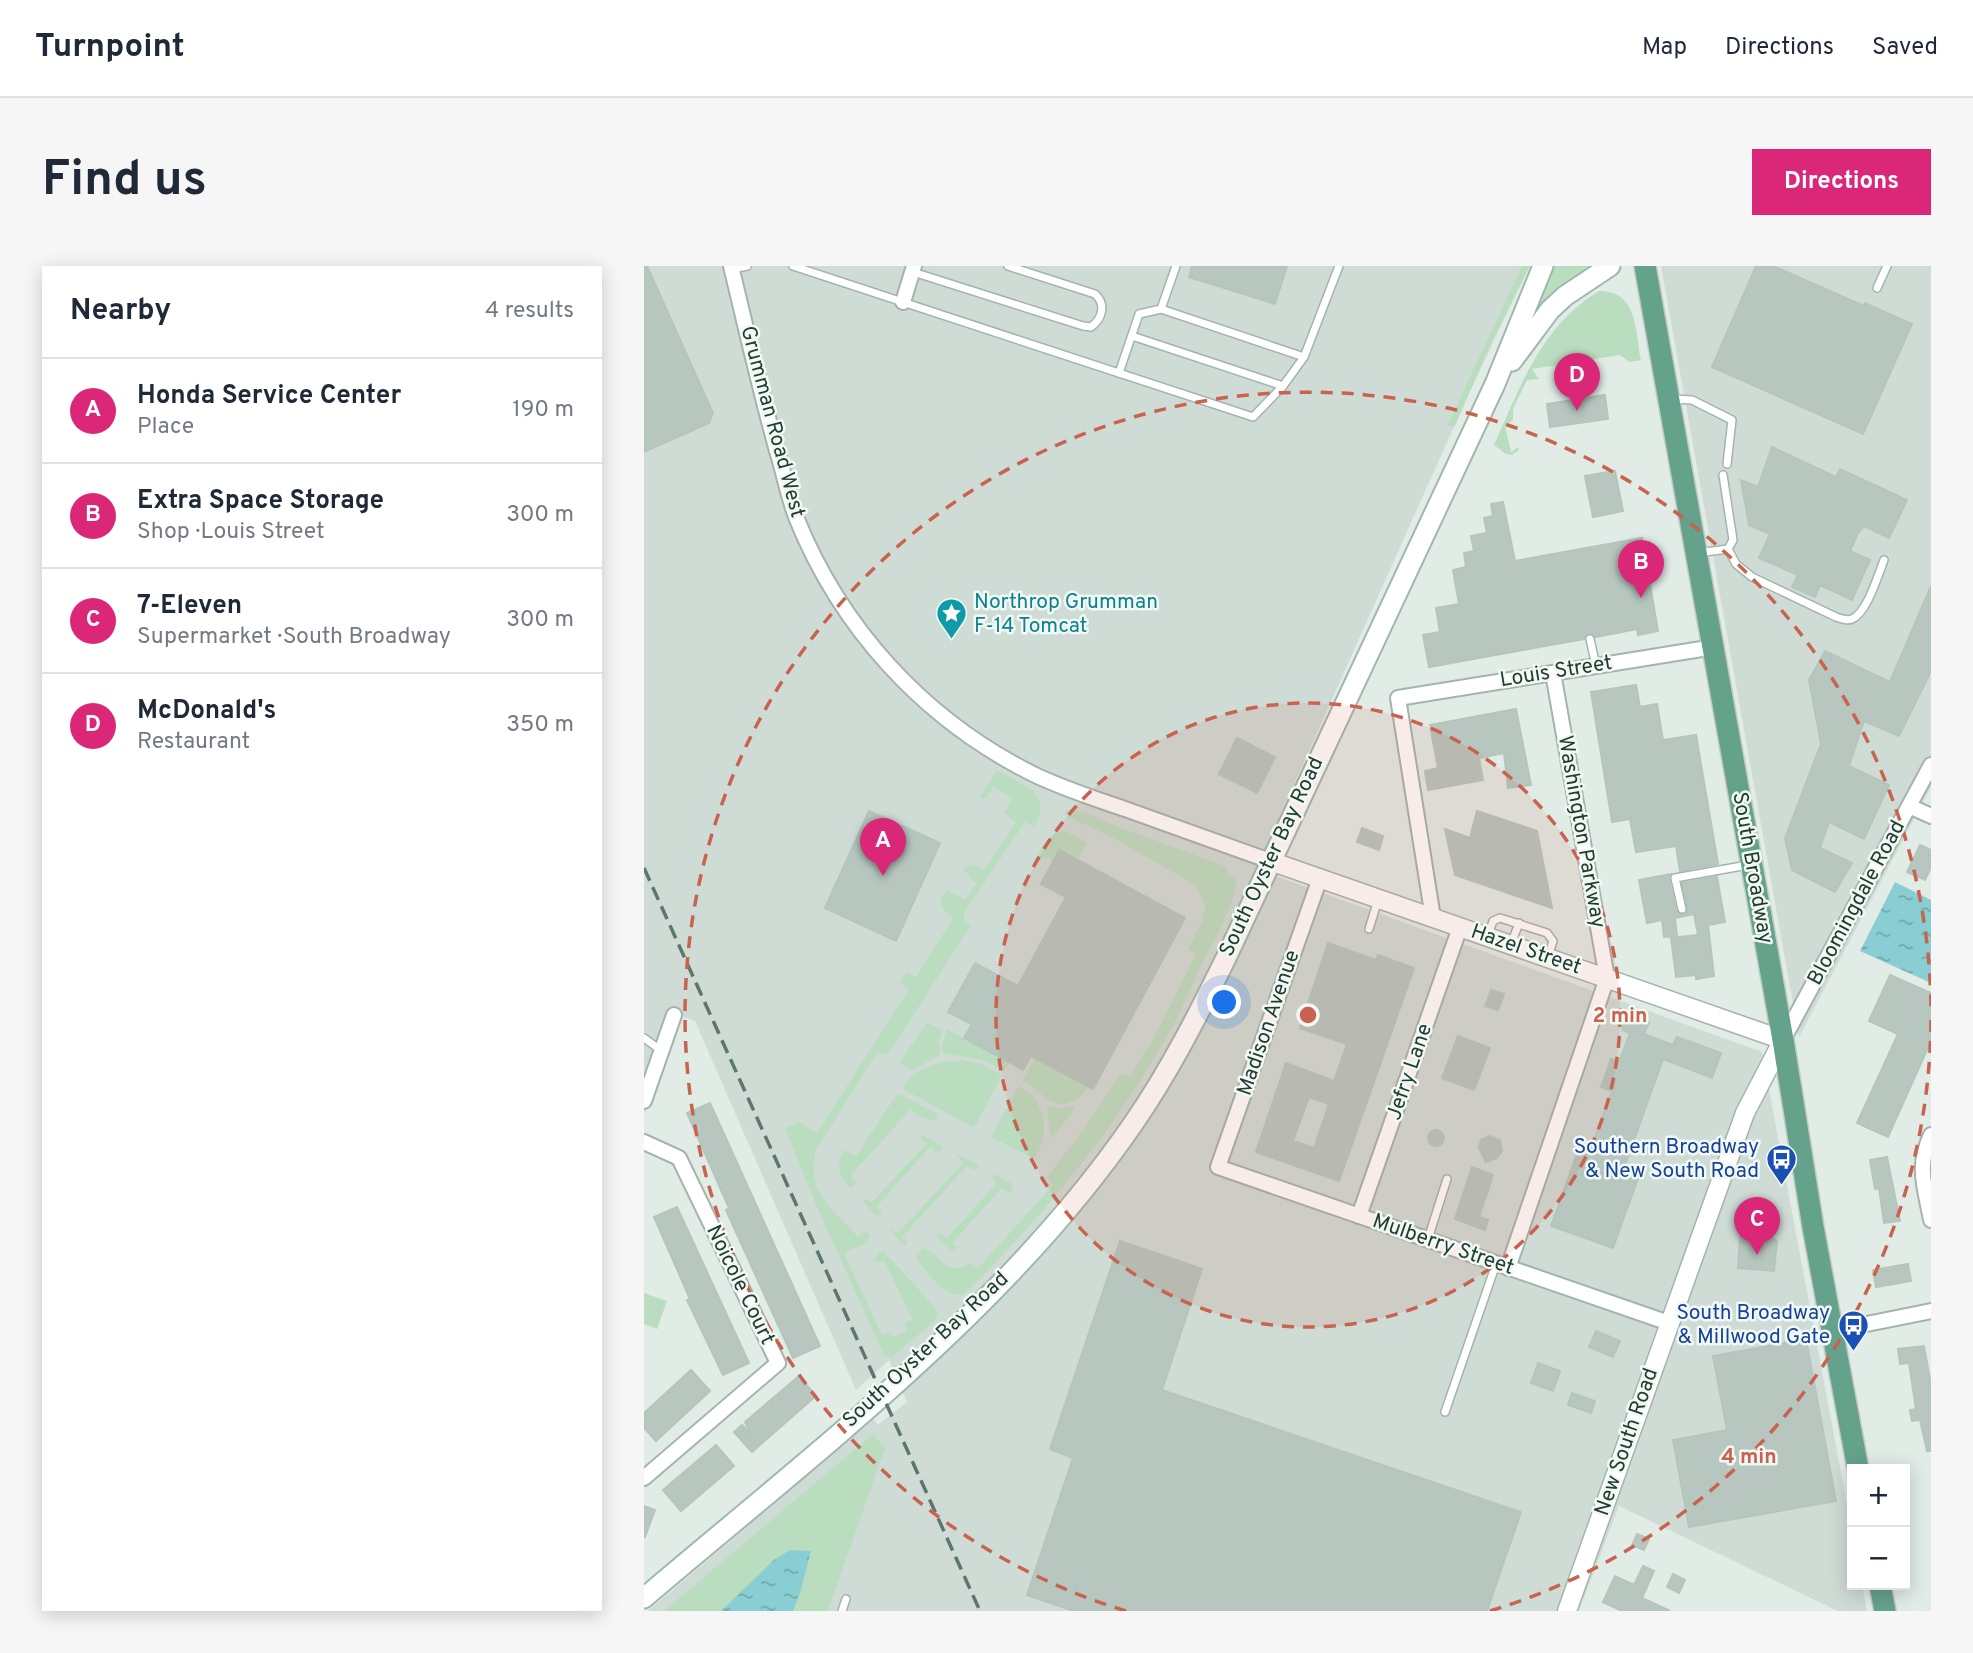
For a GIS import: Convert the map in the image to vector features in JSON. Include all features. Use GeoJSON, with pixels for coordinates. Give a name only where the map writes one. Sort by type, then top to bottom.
{"type":"FeatureCollection","features":[{"type":"Feature","properties":{"kind":"main road","name":"South Oyster Bay Road"},"geometry":{"type":"LineString","coordinates":[[644,1598],[933,1350],[1040,1240],[1133,1124],[1166,1072],[1206,998],[1495,384],[1543,266]]}},
{"type":"Feature","properties":{"kind":"main road","name":"South Oyster Bay Road"},"geometry":{"type":"LineString","coordinates":[[1495,384],[1550,310],[1564,296],[1610,266]]}},
{"type":"Feature","properties":{"kind":"main road","name":"South Broadway"},"geometry":{"type":"LineString","coordinates":[[1645,266],[1857,1464]]}},
{"type":"Feature","properties":{"kind":"main road"},"geometry":{"type":"LineString","coordinates":[[1881,1590],[1885,1611]]}},
{"type":"Feature","properties":{"kind":"street","name":"Grumman Road West"},"geometry":{"type":"LineString","coordinates":[[731,268],[767,415],[796,516],[835,595],[882,659],[929,705],[1007,761],[1065,788],[1270,861]]}},
{"type":"Feature","properties":{"kind":"street"},"geometry":{"type":"LineString","coordinates":[[903,302],[913,269]]}},
{"type":"Feature","properties":{"kind":"street","name":"Louis Street"},"geometry":{"type":"LineString","coordinates":[[1433,918],[1398,698],[1714,647]]}},
{"type":"Feature","properties":{"kind":"street","name":"Washington Parkway"},"geometry":{"type":"LineString","coordinates":[[1502,1266],[1607,978],[1553,673]]}},
{"type":"Feature","properties":{"kind":"street","name":"Bloomingdale Road"},"geometry":{"type":"LineString","coordinates":[[1783,1040],[1931,765]]}},
{"type":"Feature","properties":{"kind":"street"},"geometry":{"type":"LineString","coordinates":[[1909,806],[1931,816]]}},
{"type":"Feature","properties":{"kind":"street","name":"Hazel Street"},"geometry":{"type":"LineString","coordinates":[[1270,861],[1783,1040]]}},
{"type":"Feature","properties":{"kind":"street","name":"Madison Avenue"},"geometry":{"type":"LineString","coordinates":[[1218,1167],[1320,878]]}},
{"type":"Feature","properties":{"kind":"street","name":"Jefry Lane"},"geometry":{"type":"LineString","coordinates":[[1359,1216],[1460,927]]}},
{"type":"Feature","properties":{"kind":"street"},"geometry":{"type":"LineString","coordinates":[[644,1101],[674,1015]]}},
{"type":"Feature","properties":{"kind":"street","name":"New South Road"},"geometry":{"type":"LineString","coordinates":[[1567,1611],[1745,1113],[1783,1040]]}},
{"type":"Feature","properties":{"kind":"street"},"geometry":{"type":"LineString","coordinates":[[1931,1135],[1922,1154],[1922,1173],[1931,1220]]}},
{"type":"Feature","properties":{"kind":"street","name":"Noicole Court"},"geometry":{"type":"LineString","coordinates":[[644,1142],[680,1158],[778,1363],[644,1479]]}},
{"type":"Feature","properties":{"kind":"street","name":"Mulberry Street"},"geometry":{"type":"LineString","coordinates":[[1218,1167],[1669,1323]]}},
{"type":"Feature","properties":{"kind":"street"},"geometry":{"type":"LineString","coordinates":[[1832,1331],[1931,1311]]}},
{"type":"Feature","properties":{"kind":"lane"},"geometry":{"type":"LineString","coordinates":[[731,268],[747,266]]}},
{"type":"Feature","properties":{"kind":"lane"},"geometry":{"type":"LineString","coordinates":[[793,266],[1253,417],[1283,386],[1304,357],[1339,266]]}},
{"type":"Feature","properties":{"kind":"lane"},"geometry":{"type":"LineString","coordinates":[[913,269],[1083,327],[1091,327],[1097,322],[1103,307],[1094,294],[1008,266]]}},
{"type":"Feature","properties":{"kind":"lane"},"geometry":{"type":"LineString","coordinates":[[1161,309],[1176,266]]}},
{"type":"Feature","properties":{"kind":"lane"},"geometry":{"type":"LineString","coordinates":[[1877,288],[1887,266]]}},
{"type":"Feature","properties":{"kind":"lane"},"geometry":{"type":"LineString","coordinates":[[1119,373],[1139,314],[1161,309],[1304,357]]}},
{"type":"Feature","properties":{"kind":"lane"},"geometry":{"type":"LineString","coordinates":[[1132,336],[1283,386]]}},
{"type":"Feature","properties":{"kind":"lane"},"geometry":{"type":"LineString","coordinates":[[1669,399],[1692,400],[1732,420],[1727,464]]}},
{"type":"Feature","properties":{"kind":"lane"},"geometry":{"type":"LineString","coordinates":[[1723,475],[1733,540],[1728,549]]}},
{"type":"Feature","properties":{"kind":"lane"},"geometry":{"type":"LineString","coordinates":[[1697,553],[1728,549]]}},
{"type":"Feature","properties":{"kind":"lane"},"geometry":{"type":"LineString","coordinates":[[1728,549],[1736,564],[1752,577],[1846,620],[1854,618],[1863,610],[1884,560]]}},
{"type":"Feature","properties":{"kind":"lane"},"geometry":{"type":"LineString","coordinates":[[1590,639],[1596,666]]}},
{"type":"Feature","properties":{"kind":"lane"},"geometry":{"type":"LineString","coordinates":[[1682,909],[1675,878],[1752,864]]}},
{"type":"Feature","properties":{"kind":"lane"},"geometry":{"type":"LineString","coordinates":[[1369,929],[1378,899]]}},
{"type":"Feature","properties":{"kind":"lane"},"geometry":{"type":"LineString","coordinates":[[1488,937],[1493,921],[1500,918],[1520,923],[1548,933],[1553,941],[1547,958]]}},
{"type":"Feature","properties":{"kind":"lane"},"geometry":{"type":"LineString","coordinates":[[1511,945],[1520,923]]}},
{"type":"Feature","properties":{"kind":"lane"},"geometry":{"type":"LineString","coordinates":[[644,1038],[662,1051]]}},
{"type":"Feature","properties":{"kind":"lane"},"geometry":{"type":"LineString","coordinates":[[1427,1240],[1447,1179]]}},
{"type":"Feature","properties":{"kind":"lane"},"geometry":{"type":"LineString","coordinates":[[1445,1412],[1502,1266]]}},
{"type":"Feature","properties":{"kind":"lane"},"geometry":{"type":"LineString","coordinates":[[842,1611],[846,1600]]}},
{"type":"Feature","properties":{"kind":"shaded area"},"geometry":{"type":"Polygon","coordinates":[[[644,266],[1529,266],[1466,400],[1256,869],[1762,1052],[1847,1504],[1847,1590],[1863,1590],[1867,1611],[1838,1611],[1619,1506],[1579,1611],[648,1611],[874,1419],[878,1425],[907,1402],[889,1360],[856,1390],[695,1021],[679,1015],[644,1114],[644,266]]]}},
{"type":"Feature","properties":{"kind":"shaded area"},"geometry":{"type":"Polygon","coordinates":[[[1661,266],[1931,266],[1931,787],[1799,1037],[1661,266]]]}},
{"type":"Feature","properties":{"kind":"green space"},"geometry":{"type":"Polygon","coordinates":[[[1522,266],[1530,266],[1492,341],[1455,426],[1447,426],[1522,266]]]}},
{"type":"Feature","properties":{"kind":"green space"},"geometry":{"type":"Polygon","coordinates":[[[1549,266],[1595,266],[1522,333],[1549,266]]]}},
{"type":"Feature","properties":{"kind":"green space"},"geometry":{"type":"Polygon","coordinates":[[[1599,291],[1612,293],[1628,305],[1635,325],[1641,360],[1629,362],[1620,355],[1532,369],[1539,379],[1527,380],[1513,409],[1513,420],[1505,426],[1511,452],[1518,447],[1519,450],[1512,455],[1506,454],[1494,445],[1534,359],[1562,322],[1579,305],[1599,291]]]}},
{"type":"Feature","properties":{"kind":"green space"},"geometry":{"type":"Polygon","coordinates":[[[997,770],[1036,792],[1033,793],[1040,800],[1040,813],[1034,827],[1025,822],[964,913],[964,922],[971,924],[966,933],[889,1053],[885,1055],[878,1051],[816,1150],[814,1177],[823,1198],[858,1237],[864,1231],[870,1235],[867,1243],[844,1253],[882,1335],[888,1333],[893,1337],[906,1331],[905,1323],[912,1319],[885,1262],[876,1263],[879,1252],[884,1252],[936,1308],[936,1320],[892,1357],[884,1355],[817,1207],[785,1128],[799,1122],[817,1133],[909,989],[900,983],[903,976],[908,972],[916,977],[953,918],[942,907],[941,897],[948,890],[965,900],[977,883],[968,877],[969,874],[964,872],[964,869],[970,864],[984,870],[1016,822],[1004,813],[1012,798],[993,787],[987,798],[981,798],[997,770]]]}},
{"type":"Feature","properties":{"kind":"green space"},"geometry":{"type":"Polygon","coordinates":[[[1067,810],[1084,812],[1227,867],[1227,875],[1237,880],[1235,892],[1175,1022],[1121,1109],[1048,1205],[964,1294],[957,1295],[938,1284],[917,1260],[916,1255],[924,1248],[950,1267],[962,1267],[971,1263],[978,1268],[1053,1185],[1047,1177],[1085,1128],[1120,1074],[1130,1077],[1155,1036],[1196,954],[1188,949],[1203,919],[1205,906],[1196,885],[1106,834],[1066,816],[1064,813],[1067,810]]]}},
{"type":"Feature","properties":{"kind":"green space"},"geometry":{"type":"Polygon","coordinates":[[[1066,831],[1087,843],[1078,860],[1059,850],[1053,861],[1043,856],[1034,868],[1032,866],[1048,838],[1066,831]]]}},
{"type":"Feature","properties":{"kind":"green space"},"geometry":{"type":"Polygon","coordinates":[[[927,1022],[943,1031],[939,1041],[940,1055],[910,1071],[900,1062],[927,1022]]]}},
{"type":"Feature","properties":{"kind":"green space"},"geometry":{"type":"Polygon","coordinates":[[[947,1029],[1009,1062],[1004,1071],[983,1060],[942,1053],[947,1029]]]}},
{"type":"Feature","properties":{"kind":"green space"},"geometry":{"type":"Polygon","coordinates":[[[1035,1058],[1089,1087],[1071,1102],[1055,1103],[1022,1080],[1035,1058]]]}},
{"type":"Feature","properties":{"kind":"green space"},"geometry":{"type":"Polygon","coordinates":[[[963,1060],[981,1064],[1002,1075],[974,1128],[903,1087],[922,1070],[937,1064],[963,1060]]]}},
{"type":"Feature","properties":{"kind":"green space"},"geometry":{"type":"Polygon","coordinates":[[[1019,1086],[1036,1100],[1041,1109],[1043,1139],[1034,1159],[991,1137],[1019,1086]]]}},
{"type":"Feature","properties":{"kind":"green space"},"geometry":{"type":"Polygon","coordinates":[[[899,1094],[938,1114],[934,1121],[919,1116],[911,1109],[850,1176],[856,1182],[853,1187],[849,1187],[839,1170],[844,1150],[856,1156],[899,1094]]]}},
{"type":"Feature","properties":{"kind":"green space"},"geometry":{"type":"Polygon","coordinates":[[[1074,1106],[1075,1109],[1051,1139],[1047,1108],[1074,1106]]]}},
{"type":"Feature","properties":{"kind":"green space"},"geometry":{"type":"Polygon","coordinates":[[[922,1135],[941,1145],[942,1150],[937,1152],[930,1147],[877,1206],[882,1214],[876,1216],[863,1198],[872,1202],[926,1144],[920,1138],[922,1135]]]}},
{"type":"Feature","properties":{"kind":"green space"},"geometry":{"type":"Polygon","coordinates":[[[956,1154],[977,1164],[978,1168],[974,1170],[967,1166],[902,1237],[908,1243],[904,1246],[889,1228],[898,1233],[963,1163],[956,1154]]]}},
{"type":"Feature","properties":{"kind":"green space"},"geometry":{"type":"Polygon","coordinates":[[[994,1174],[1011,1183],[1013,1191],[1008,1192],[1002,1188],[952,1243],[957,1248],[953,1252],[937,1234],[947,1238],[997,1183],[992,1178],[994,1174]]]}},
{"type":"Feature","properties":{"kind":"green space"},"geometry":{"type":"Polygon","coordinates":[[[644,1293],[667,1301],[657,1329],[644,1324],[644,1293]]]}},
{"type":"Feature","properties":{"kind":"green space"},"geometry":{"type":"Polygon","coordinates":[[[873,1434],[885,1448],[828,1611],[793,1611],[810,1551],[790,1550],[775,1559],[721,1611],[664,1611],[873,1434]]]}},
{"type":"Feature","properties":{"kind":"water"},"geometry":{"type":"Polygon","coordinates":[[[1895,882],[1931,900],[1931,983],[1860,951],[1895,882]]]}},
{"type":"Feature","properties":{"kind":"water"},"geometry":{"type":"Polygon","coordinates":[[[790,1550],[811,1551],[793,1611],[721,1611],[775,1559],[790,1550]]]}},
{"type":"Feature","properties":{"kind":"building"},"geometry":{"type":"Polygon","coordinates":[[[644,266],[647,266],[713,413],[709,423],[644,452],[644,266]]]}},
{"type":"Feature","properties":{"kind":"building"},"geometry":{"type":"Polygon","coordinates":[[[1192,266],[1287,266],[1275,304],[1189,277],[1192,266]]]}},
{"type":"Feature","properties":{"kind":"building"},"geometry":{"type":"Polygon","coordinates":[[[1756,266],[1773,266],[1912,324],[1863,434],[1712,367],[1756,266]]]}},
{"type":"Feature","properties":{"kind":"building"},"geometry":{"type":"Polygon","coordinates":[[[1605,395],[1608,419],[1550,427],[1547,404],[1605,395]]]}},
{"type":"Feature","properties":{"kind":"building"},"geometry":{"type":"Polygon","coordinates":[[[1772,447],[1836,477],[1840,469],[1907,500],[1889,538],[1864,526],[1858,533],[1850,551],[1870,560],[1852,600],[1820,585],[1815,597],[1792,587],[1798,575],[1759,558],[1770,534],[1749,525],[1741,480],[1758,487],[1772,447]]]}},
{"type":"Feature","properties":{"kind":"building"},"geometry":{"type":"Polygon","coordinates":[[[1615,471],[1623,511],[1593,517],[1585,476],[1615,471]]]}},
{"type":"Feature","properties":{"kind":"building"},"geometry":{"type":"Polygon","coordinates":[[[1503,502],[1515,561],[1642,538],[1658,631],[1638,635],[1637,629],[1596,637],[1589,633],[1584,639],[1429,667],[1423,635],[1440,632],[1436,608],[1459,604],[1453,570],[1466,567],[1464,553],[1474,551],[1471,536],[1487,533],[1484,518],[1493,516],[1491,504],[1503,502]]]}},
{"type":"Feature","properties":{"kind":"building"},"geometry":{"type":"Polygon","coordinates":[[[1931,586],[1931,671],[1899,736],[1864,721],[1849,766],[1889,785],[1864,839],[1829,822],[1820,848],[1852,863],[1835,892],[1792,870],[1785,838],[1821,744],[1809,680],[1825,651],[1890,682],[1931,586]]]}},
{"type":"Feature","properties":{"kind":"building"},"geometry":{"type":"Polygon","coordinates":[[[1636,685],[1640,707],[1657,704],[1663,740],[1696,735],[1718,864],[1680,871],[1676,846],[1636,852],[1630,819],[1612,822],[1591,692],[1636,685]]]}},
{"type":"Feature","properties":{"kind":"building"},"geometry":{"type":"Polygon","coordinates":[[[1516,709],[1531,785],[1508,788],[1504,753],[1479,758],[1483,780],[1428,790],[1425,771],[1438,768],[1430,725],[1516,709]]]}},
{"type":"Feature","properties":{"kind":"building"},"geometry":{"type":"Polygon","coordinates":[[[1237,738],[1275,757],[1257,793],[1219,774],[1237,738]]]}},
{"type":"Feature","properties":{"kind":"building"},"geometry":{"type":"Polygon","coordinates":[[[869,811],[940,843],[896,941],[825,908],[869,811]]]}},
{"type":"Feature","properties":{"kind":"building"},"geometry":{"type":"Polygon","coordinates":[[[1477,811],[1537,831],[1552,908],[1455,875],[1445,829],[1470,838],[1477,811]]]}},
{"type":"Feature","properties":{"kind":"building"},"geometry":{"type":"Polygon","coordinates":[[[1362,828],[1383,836],[1379,850],[1357,842],[1362,828]]]}},
{"type":"Feature","properties":{"kind":"building"},"geometry":{"type":"Polygon","coordinates":[[[1920,845],[1931,850],[1931,867],[1925,880],[1907,872],[1920,845]]]}},
{"type":"Feature","properties":{"kind":"building"},"geometry":{"type":"Polygon","coordinates":[[[1059,850],[1185,918],[1093,1089],[1031,1056],[1023,1070],[964,1038],[972,1024],[948,1012],[975,963],[1018,986],[1066,897],[1041,884],[1059,850]]]}},
{"type":"Feature","properties":{"kind":"building"},"geometry":{"type":"Polygon","coordinates":[[[1671,874],[1669,879],[1676,910],[1681,915],[1688,910],[1682,883],[1717,877],[1725,922],[1708,925],[1714,976],[1696,979],[1696,975],[1676,977],[1671,938],[1698,935],[1694,914],[1675,918],[1677,936],[1664,937],[1662,920],[1647,923],[1639,880],[1671,874]]]}},
{"type":"Feature","properties":{"kind":"building"},"geometry":{"type":"Polygon","coordinates":[[[1328,943],[1376,960],[1378,955],[1414,968],[1339,1181],[1256,1152],[1286,1063],[1334,1081],[1347,1044],[1300,1028],[1328,943]],[[1309,1097],[1293,1141],[1314,1148],[1329,1104],[1309,1097]]]}},
{"type":"Feature","properties":{"kind":"building"},"geometry":{"type":"Polygon","coordinates":[[[1890,975],[1931,993],[1931,1041],[1888,1137],[1857,1123],[1898,1034],[1869,1021],[1890,975]]]}},
{"type":"Feature","properties":{"kind":"building"},"geometry":{"type":"Polygon","coordinates":[[[1491,990],[1504,994],[1498,1010],[1485,1006],[1491,990]]]}},
{"type":"Feature","properties":{"kind":"building"},"geometry":{"type":"Polygon","coordinates":[[[1628,1014],[1649,1022],[1644,1034],[1673,1045],[1677,1037],[1721,1053],[1712,1078],[1663,1059],[1624,1168],[1640,1173],[1613,1248],[1551,1226],[1578,1151],[1589,1155],[1612,1091],[1601,1087],[1611,1059],[1619,1062],[1630,1033],[1622,1030],[1628,1014]]]}},
{"type":"Feature","properties":{"kind":"building"},"geometry":{"type":"Polygon","coordinates":[[[1458,1036],[1490,1048],[1474,1090],[1442,1078],[1458,1036]]]}},
{"type":"Feature","properties":{"kind":"building"},"geometry":{"type":"Polygon","coordinates":[[[710,1103],[820,1346],[793,1358],[726,1210],[729,1208],[687,1113],[710,1103]]]}},
{"type":"Feature","properties":{"kind":"building"},"geometry":{"type":"Polygon","coordinates":[[[1433,1130],[1439,1130],[1444,1138],[1442,1144],[1433,1146],[1428,1141],[1428,1135],[1433,1130]]]}},
{"type":"Feature","properties":{"kind":"building"},"geometry":{"type":"Polygon","coordinates":[[[1489,1136],[1500,1140],[1502,1151],[1497,1158],[1486,1162],[1479,1148],[1481,1140],[1489,1136]]]}},
{"type":"Feature","properties":{"kind":"building"},"geometry":{"type":"Polygon","coordinates":[[[1887,1157],[1900,1221],[1884,1223],[1879,1188],[1875,1189],[1870,1160],[1887,1157]]]}},
{"type":"Feature","properties":{"kind":"building"},"geometry":{"type":"Polygon","coordinates":[[[1472,1167],[1493,1175],[1479,1217],[1488,1220],[1485,1230],[1455,1219],[1472,1167]]]}},
{"type":"Feature","properties":{"kind":"building"},"geometry":{"type":"Polygon","coordinates":[[[677,1207],[749,1363],[723,1375],[687,1300],[690,1299],[654,1217],[677,1207]]]}},
{"type":"Feature","properties":{"kind":"building"},"geometry":{"type":"Polygon","coordinates":[[[1740,1237],[1771,1237],[1777,1241],[1774,1271],[1738,1268],[1740,1237]]]}},
{"type":"Feature","properties":{"kind":"building"},"geometry":{"type":"Polygon","coordinates":[[[1120,1241],[1202,1269],[1162,1390],[1521,1512],[1487,1611],[1074,1611],[1027,1595],[1073,1458],[1050,1449],[1120,1241]]]}},
{"type":"Feature","properties":{"kind":"building"},"geometry":{"type":"Polygon","coordinates":[[[1908,1264],[1911,1281],[1876,1287],[1873,1270],[1908,1264]]]}},
{"type":"Feature","properties":{"kind":"building"},"geometry":{"type":"Polygon","coordinates":[[[1596,1331],[1620,1341],[1613,1357],[1589,1347],[1596,1331]]]}},
{"type":"Feature","properties":{"kind":"building"},"geometry":{"type":"Polygon","coordinates":[[[1806,1339],[1836,1501],[1689,1527],[1673,1440],[1727,1430],[1713,1356],[1806,1339]]]}},
{"type":"Feature","properties":{"kind":"building"},"geometry":{"type":"Polygon","coordinates":[[[1924,1346],[1931,1385],[1931,1451],[1927,1451],[1920,1420],[1912,1421],[1910,1410],[1916,1409],[1909,1363],[1900,1364],[1898,1349],[1924,1346]]]}},
{"type":"Feature","properties":{"kind":"building"},"geometry":{"type":"Polygon","coordinates":[[[1538,1363],[1560,1371],[1553,1391],[1531,1383],[1538,1363]]]}},
{"type":"Feature","properties":{"kind":"building"},"geometry":{"type":"Polygon","coordinates":[[[691,1370],[710,1391],[656,1441],[644,1428],[644,1413],[691,1370]]]}},
{"type":"Feature","properties":{"kind":"building"},"geometry":{"type":"Polygon","coordinates":[[[799,1376],[816,1396],[752,1452],[734,1432],[742,1425],[751,1435],[745,1422],[799,1376]]]}},
{"type":"Feature","properties":{"kind":"building"},"geometry":{"type":"Polygon","coordinates":[[[1572,1393],[1595,1401],[1591,1413],[1568,1405],[1572,1393]]]}},
{"type":"Feature","properties":{"kind":"building"},"geometry":{"type":"Polygon","coordinates":[[[716,1445],[734,1466],[681,1511],[663,1490],[716,1445]]]}},
{"type":"Feature","properties":{"kind":"building"},"geometry":{"type":"Polygon","coordinates":[[[644,1506],[655,1510],[645,1537],[644,1537],[644,1506]]]}},
{"type":"Feature","properties":{"kind":"building"},"geometry":{"type":"Polygon","coordinates":[[[1637,1534],[1649,1539],[1644,1550],[1632,1545],[1637,1534]]]}},
{"type":"Feature","properties":{"kind":"building"},"geometry":{"type":"Polygon","coordinates":[[[1643,1566],[1654,1571],[1642,1598],[1670,1611],[1622,1611],[1603,1602],[1615,1576],[1634,1585],[1643,1566]]]}},
{"type":"Feature","properties":{"kind":"building"},"geometry":{"type":"Polygon","coordinates":[[[1673,1574],[1685,1580],[1679,1593],[1667,1587],[1673,1574]]]}},
{"type":"Feature","properties":{"kind":"railway"},"geometry":{"type":"LineString","coordinates":[[644,868],[980,1611]]}},
{"type":"Feature","properties":{"kind":"place","name":"McDonald's"},"geometry":{"type":"Point","coordinates":[1577,411]}},
{"type":"Feature","properties":{"kind":"place","name":"Extra Space Storage"},"geometry":{"type":"Point","coordinates":[1641,598]}},
{"type":"Feature","properties":{"kind":"place","name":"Northrop Grumman F-14 Tomcat"},"geometry":{"type":"Point","coordinates":[951,641]}},
{"type":"Feature","properties":{"kind":"place","name":"Honda Service Center"},"geometry":{"type":"Point","coordinates":[883,876]}},
{"type":"Feature","properties":{"kind":"place","name":"Southern Broadway & New South Road"},"geometry":{"type":"Point","coordinates":[1782,1186]}},
{"type":"Feature","properties":{"kind":"place","name":"7-Eleven"},"geometry":{"type":"Point","coordinates":[1757,1255]}},
{"type":"Feature","properties":{"kind":"place","name":"South Broadway & Millwood Gate"},"geometry":{"type":"Point","coordinates":[1853,1352]}}]}
